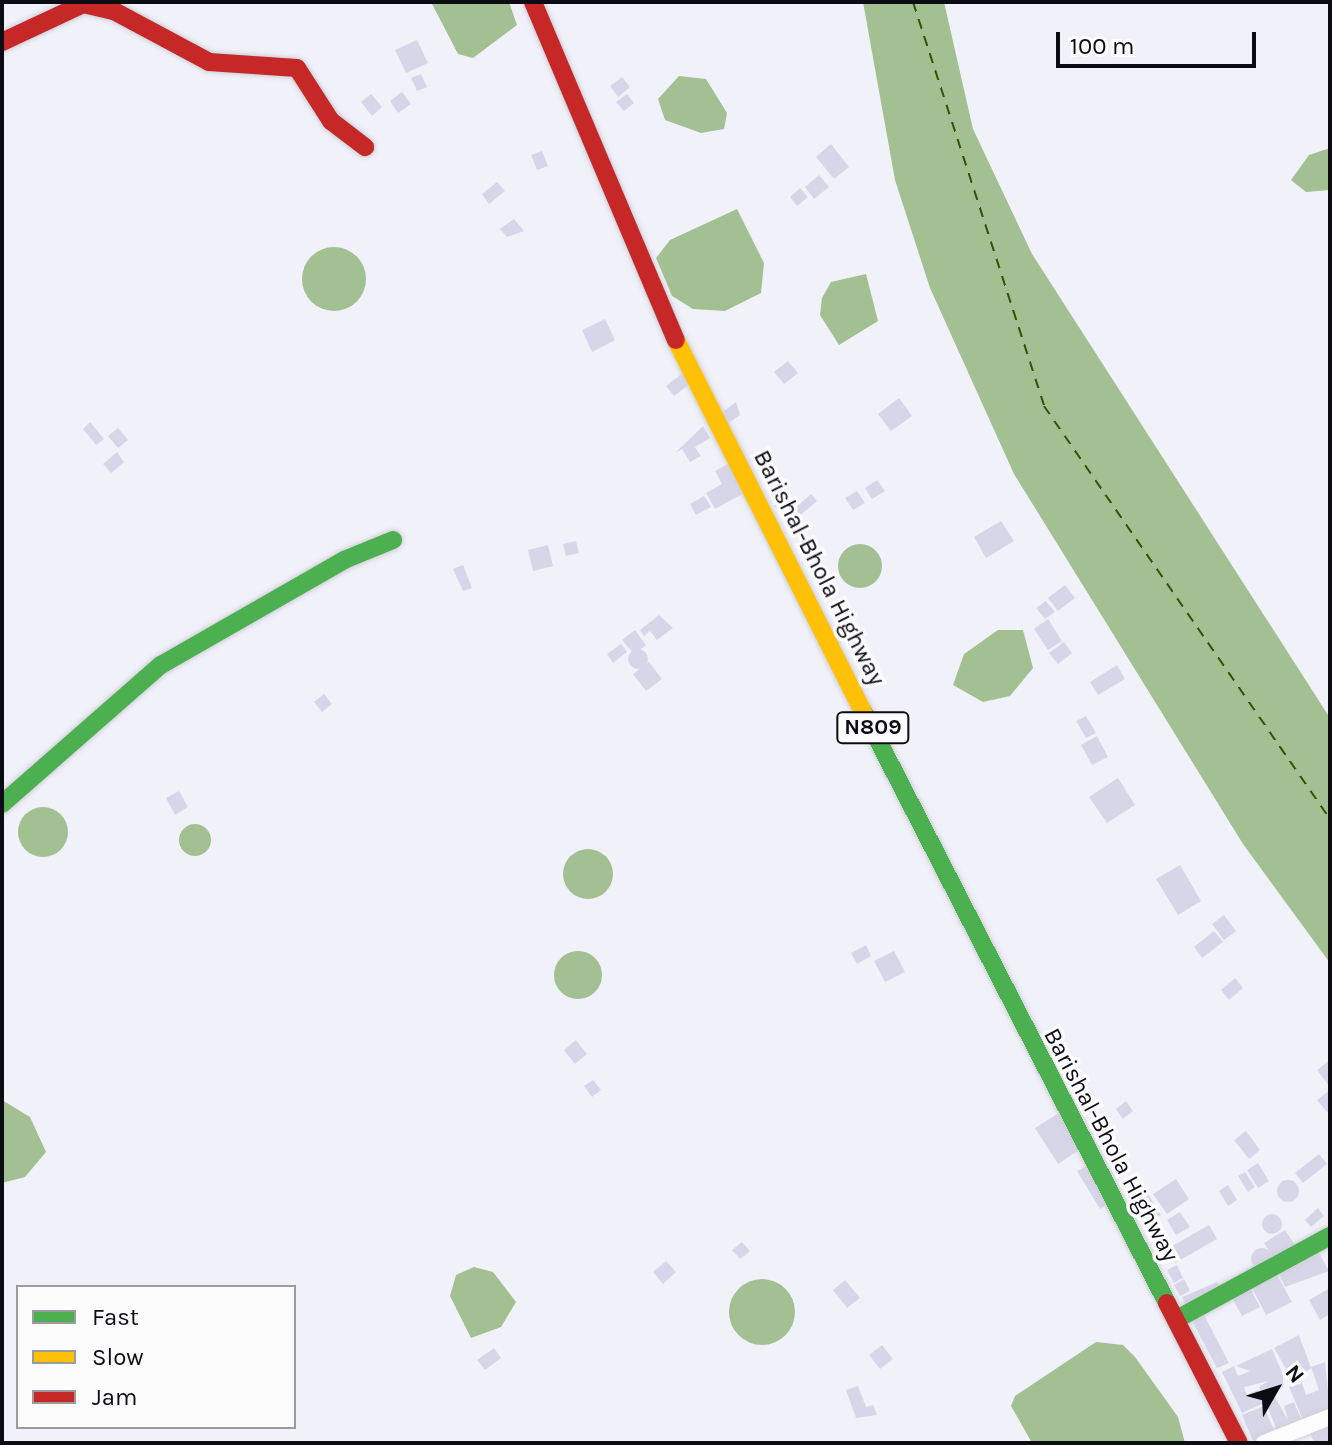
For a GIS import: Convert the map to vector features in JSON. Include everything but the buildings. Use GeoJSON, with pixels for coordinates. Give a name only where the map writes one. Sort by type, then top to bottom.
{"type":"FeatureCollection","features":[{"type":"Feature","properties":{"kind":"main road","name":"Barishal-Bhola Highway"},"geometry":{"type":"LineString","coordinates":[[533,2],[692,377],[788,554],[1014,1016],[1177,1319],[1239,1443]]}},
{"type":"Feature","properties":{"kind":"main road"},"geometry":{"type":"LineString","coordinates":[[2,42],[83,4],[114,11],[209,62],[297,68],[331,121],[365,147]]}},
{"type":"Feature","properties":{"kind":"main road"},"geometry":{"type":"LineString","coordinates":[[2,804],[161,665],[344,560],[393,540]]}},
{"type":"Feature","properties":{"kind":"main road"},"geometry":{"type":"LineString","coordinates":[[1177,1319],[1330,1236]]}},
{"type":"Feature","properties":{"kind":"street"},"geometry":{"type":"LineString","coordinates":[[1264,1443],[1330,1417]]}},
{"type":"Feature","properties":{"kind":"shaded area"},"geometry":{"type":"Polygon","coordinates":[[[431,2],[509,2],[517,25],[473,58],[458,54],[431,2]]]}},
{"type":"Feature","properties":{"kind":"shaded area"},"geometry":{"type":"Polygon","coordinates":[[[863,2],[944,2],[973,129],[1032,254],[1330,718],[1330,963],[1243,844],[1014,474],[930,288],[895,180],[863,2]]]}},
{"type":"Feature","properties":{"kind":"shaded area"},"geometry":{"type":"Polygon","coordinates":[[[679,76],[706,79],[727,113],[724,129],[701,133],[665,120],[658,99],[679,76]]]}},
{"type":"Feature","properties":{"kind":"shaded area"},"geometry":{"type":"Polygon","coordinates":[[[1330,148],[1330,190],[1306,192],[1291,180],[1309,155],[1330,148]]]}},
{"type":"Feature","properties":{"kind":"shaded area"},"geometry":{"type":"Polygon","coordinates":[[[737,209],[764,263],[761,293],[725,311],[693,309],[672,296],[656,258],[670,240],[737,209]]]}},
{"type":"Feature","properties":{"kind":"shaded area"},"geometry":{"type":"Polygon","coordinates":[[[328,247],[340,247],[357,256],[364,267],[364,291],[357,302],[340,311],[328,311],[316,306],[307,297],[302,285],[302,273],[307,261],[316,252],[328,247]]]}},
{"type":"Feature","properties":{"kind":"shaded area"},"geometry":{"type":"Polygon","coordinates":[[[866,274],[878,321],[839,345],[820,315],[822,298],[831,282],[866,274]]]}},
{"type":"Feature","properties":{"kind":"shaded area"},"geometry":{"type":"Polygon","coordinates":[[[860,544],[875,551],[882,566],[875,581],[860,588],[845,581],[838,566],[845,551],[860,544]]]}},
{"type":"Feature","properties":{"kind":"shaded area"},"geometry":{"type":"Polygon","coordinates":[[[998,630],[1023,630],[1033,668],[1010,696],[983,702],[953,685],[964,654],[998,630]]]}},
{"type":"Feature","properties":{"kind":"shaded area"},"geometry":{"type":"Polygon","coordinates":[[[43,807],[61,814],[68,832],[61,850],[43,857],[25,850],[18,832],[25,814],[43,807]]]}},
{"type":"Feature","properties":{"kind":"shaded area"},"geometry":{"type":"Polygon","coordinates":[[[195,824],[207,828],[211,840],[207,852],[195,856],[183,852],[179,840],[183,828],[195,824]]]}},
{"type":"Feature","properties":{"kind":"shaded area"},"geometry":{"type":"Polygon","coordinates":[[[588,849],[606,856],[613,874],[606,892],[588,899],[570,892],[563,874],[570,856],[588,849]]]}},
{"type":"Feature","properties":{"kind":"shaded area"},"geometry":{"type":"Polygon","coordinates":[[[578,951],[595,958],[602,975],[595,992],[578,999],[561,992],[554,975],[561,958],[578,951]]]}},
{"type":"Feature","properties":{"kind":"shaded area"},"geometry":{"type":"Polygon","coordinates":[[[2,1100],[30,1117],[46,1152],[25,1177],[2,1183],[2,1100]]]}},
{"type":"Feature","properties":{"kind":"shaded area"},"geometry":{"type":"Polygon","coordinates":[[[474,1267],[493,1272],[516,1302],[501,1327],[471,1338],[450,1296],[456,1275],[474,1267]]]}},
{"type":"Feature","properties":{"kind":"shaded area"},"geometry":{"type":"Polygon","coordinates":[[[762,1279],[785,1289],[795,1312],[785,1335],[762,1345],[739,1335],[729,1312],[739,1289],[762,1279]]]}},
{"type":"Feature","properties":{"kind":"shaded area"},"geometry":{"type":"Polygon","coordinates":[[[1096,1342],[1123,1345],[1135,1357],[1178,1417],[1185,1443],[1032,1443],[1011,1406],[1015,1396],[1096,1342]]]}},
{"type":"Feature","properties":{"kind":"ferry route"},"geometry":{"type":"LineString","coordinates":[[913,2],[1044,406],[1330,819]]}},
{"type":"Feature","properties":{"kind":"traffic: fast"},"geometry":{"type":"LineString","coordinates":[[2,804],[161,665],[344,560],[393,540]]}},
{"type":"Feature","properties":{"kind":"traffic: fast"},"geometry":{"type":"LineString","coordinates":[[864,713],[1167,1303]]}},
{"type":"Feature","properties":{"kind":"traffic: fast"},"geometry":{"type":"LineString","coordinates":[[1177,1319],[1330,1236]]}},
{"type":"Feature","properties":{"kind":"traffic: slow"},"geometry":{"type":"LineString","coordinates":[[676,340],[864,713]]}},
{"type":"Feature","properties":{"kind":"traffic: jam"},"geometry":{"type":"LineString","coordinates":[[533,2],[676,340]]}},
{"type":"Feature","properties":{"kind":"traffic: jam"},"geometry":{"type":"LineString","coordinates":[[2,42],[83,4],[114,11],[209,62],[297,68],[331,121],[365,147]]}},
{"type":"Feature","properties":{"kind":"traffic: jam"},"geometry":{"type":"LineString","coordinates":[[1167,1303],[1239,1443]]}}]}
